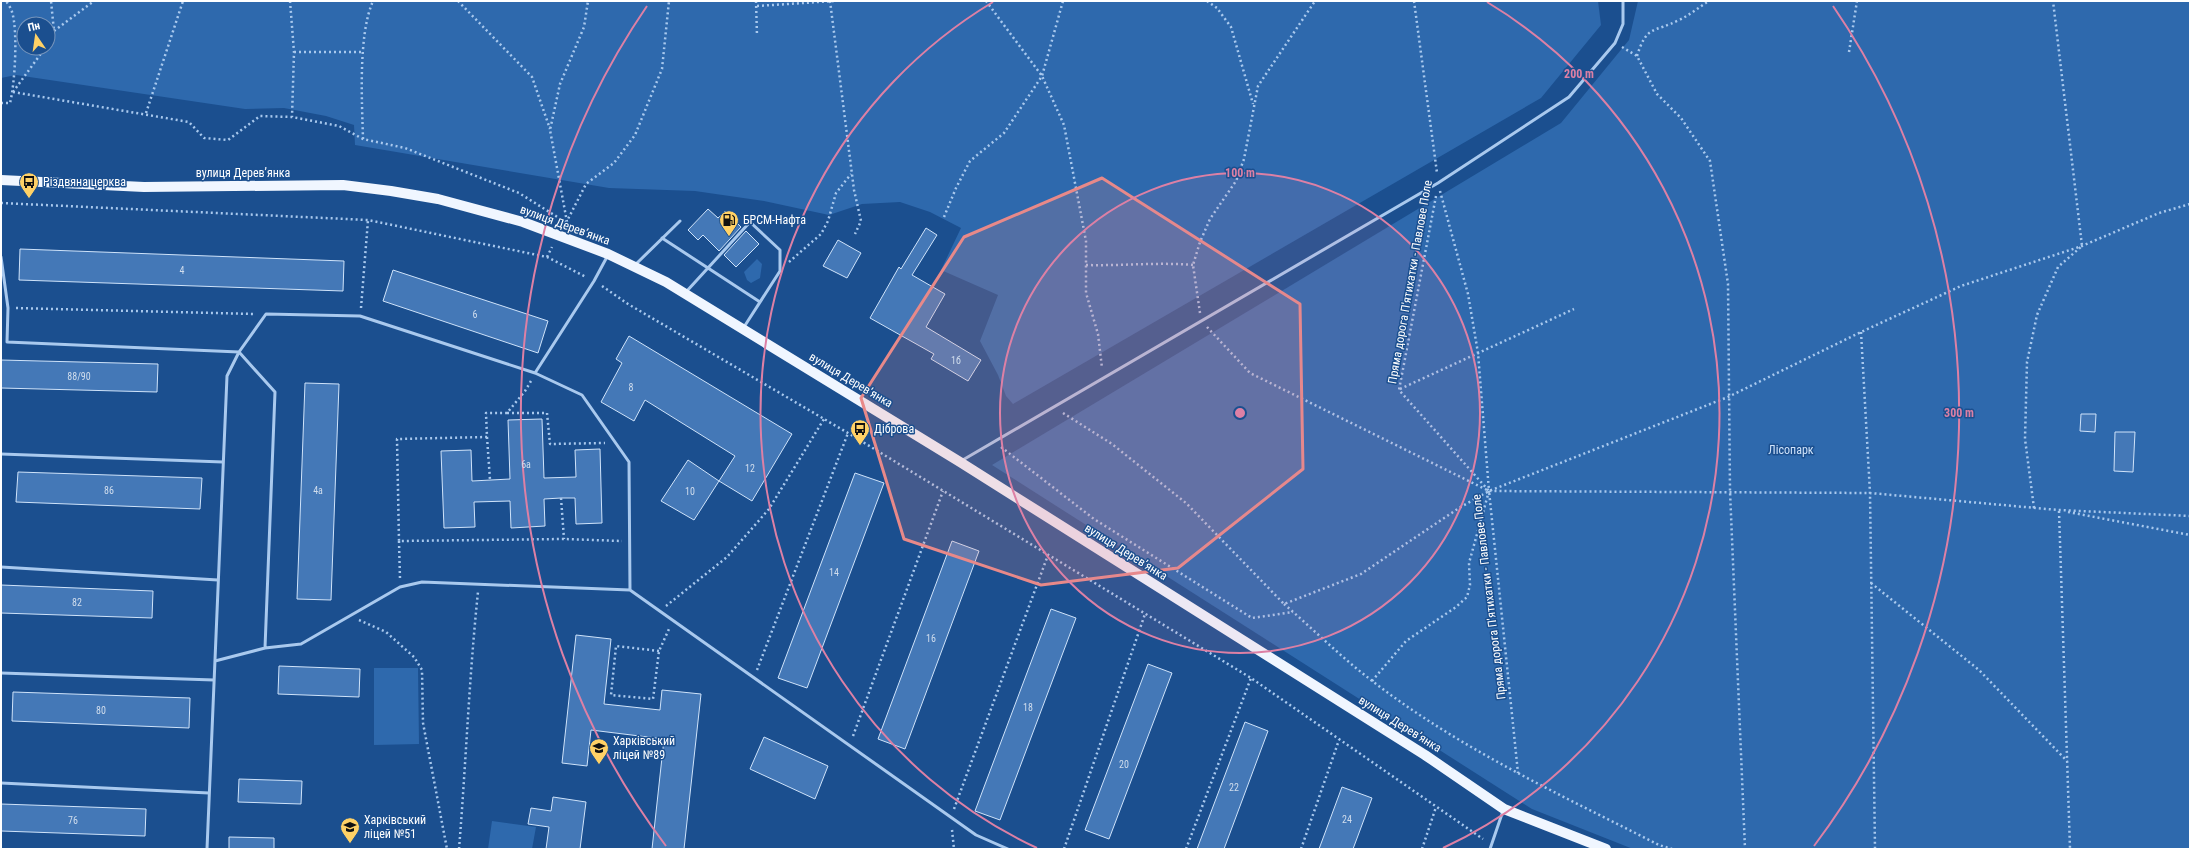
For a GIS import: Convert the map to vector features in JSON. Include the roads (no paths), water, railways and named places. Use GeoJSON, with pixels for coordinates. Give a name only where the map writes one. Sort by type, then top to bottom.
{"type":"FeatureCollection","features":[{"type":"Feature","properties":{"kind":"main road","name":"вулиця Дерев’янка"},"geometry":{"type":"LineString","coordinates":[[1,180],[144,187],[343,185],[438,199],[523,222],[608,254],[685,293],[960,462],[1419,751],[1504,809],[1606,849]]}},
{"type":"Feature","properties":{"kind":"lane"},"geometry":{"type":"LineString","coordinates":[[960,462],[1438,183],[1569,97],[1615,43],[1623,24],[1623,1]]}},
{"type":"Feature","properties":{"kind":"lane"},"geometry":{"type":"LineString","coordinates":[[634,267],[680,221]]}},
{"type":"Feature","properties":{"kind":"lane"},"geometry":{"type":"LineString","coordinates":[[685,293],[750,222],[780,250],[780,271],[743,329]]}},
{"type":"Feature","properties":{"kind":"lane"},"geometry":{"type":"LineString","coordinates":[[662,238],[707,269],[760,302]]}},
{"type":"Feature","properties":{"kind":"lane"},"geometry":{"type":"LineString","coordinates":[[535,373],[594,281],[608,254]]}},
{"type":"Feature","properties":{"kind":"lane"},"geometry":{"type":"LineString","coordinates":[[1,257],[8,308],[7,342],[239,352],[275,392],[265,648]]}},
{"type":"Feature","properties":{"kind":"lane"},"geometry":{"type":"LineString","coordinates":[[207,849],[226,376],[239,352],[266,314],[360,316],[535,373],[582,395],[629,462],[628,541],[630,590]]}},
{"type":"Feature","properties":{"kind":"lane"},"geometry":{"type":"LineString","coordinates":[[1,454],[223,462]]}},
{"type":"Feature","properties":{"kind":"lane"},"geometry":{"type":"LineString","coordinates":[[1,567],[218,580]]}},
{"type":"Feature","properties":{"kind":"lane"},"geometry":{"type":"LineString","coordinates":[[215,661],[265,648],[301,644],[400,587],[422,582],[478,586],[630,590],[976,835],[1008,849]]}},
{"type":"Feature","properties":{"kind":"lane"},"geometry":{"type":"LineString","coordinates":[[1,673],[214,680]]}},
{"type":"Feature","properties":{"kind":"lane"},"geometry":{"type":"LineString","coordinates":[[1,783],[210,793]]}},
{"type":"Feature","properties":{"kind":"lane"},"geometry":{"type":"LineString","coordinates":[[1490,849],[1504,809]]}},
{"type":"Feature","properties":{"kind":"place","name":"Різдвяна церква"},"geometry":{"type":"Point","coordinates":[29,199]}},
{"type":"Feature","properties":{"kind":"place","name":"БРСМ-Нафта"},"geometry":{"type":"Point","coordinates":[729,237]}},
{"type":"Feature","properties":{"kind":"place","name":"Діброва"},"geometry":{"type":"Point","coordinates":[860,446]}},
{"type":"Feature","properties":{"kind":"place","name":"Харківський ліцей №89"},"geometry":{"type":"Point","coordinates":[599,765]}},
{"type":"Feature","properties":{"kind":"place","name":"Харківський ліцей №51"},"geometry":{"type":"Point","coordinates":[350,844]}},
{"type":"Feature","properties":{"kind":"park label","name":"Лісопарк"},"geometry":{"type":"Point","coordinates":[1791,450]}}]}
